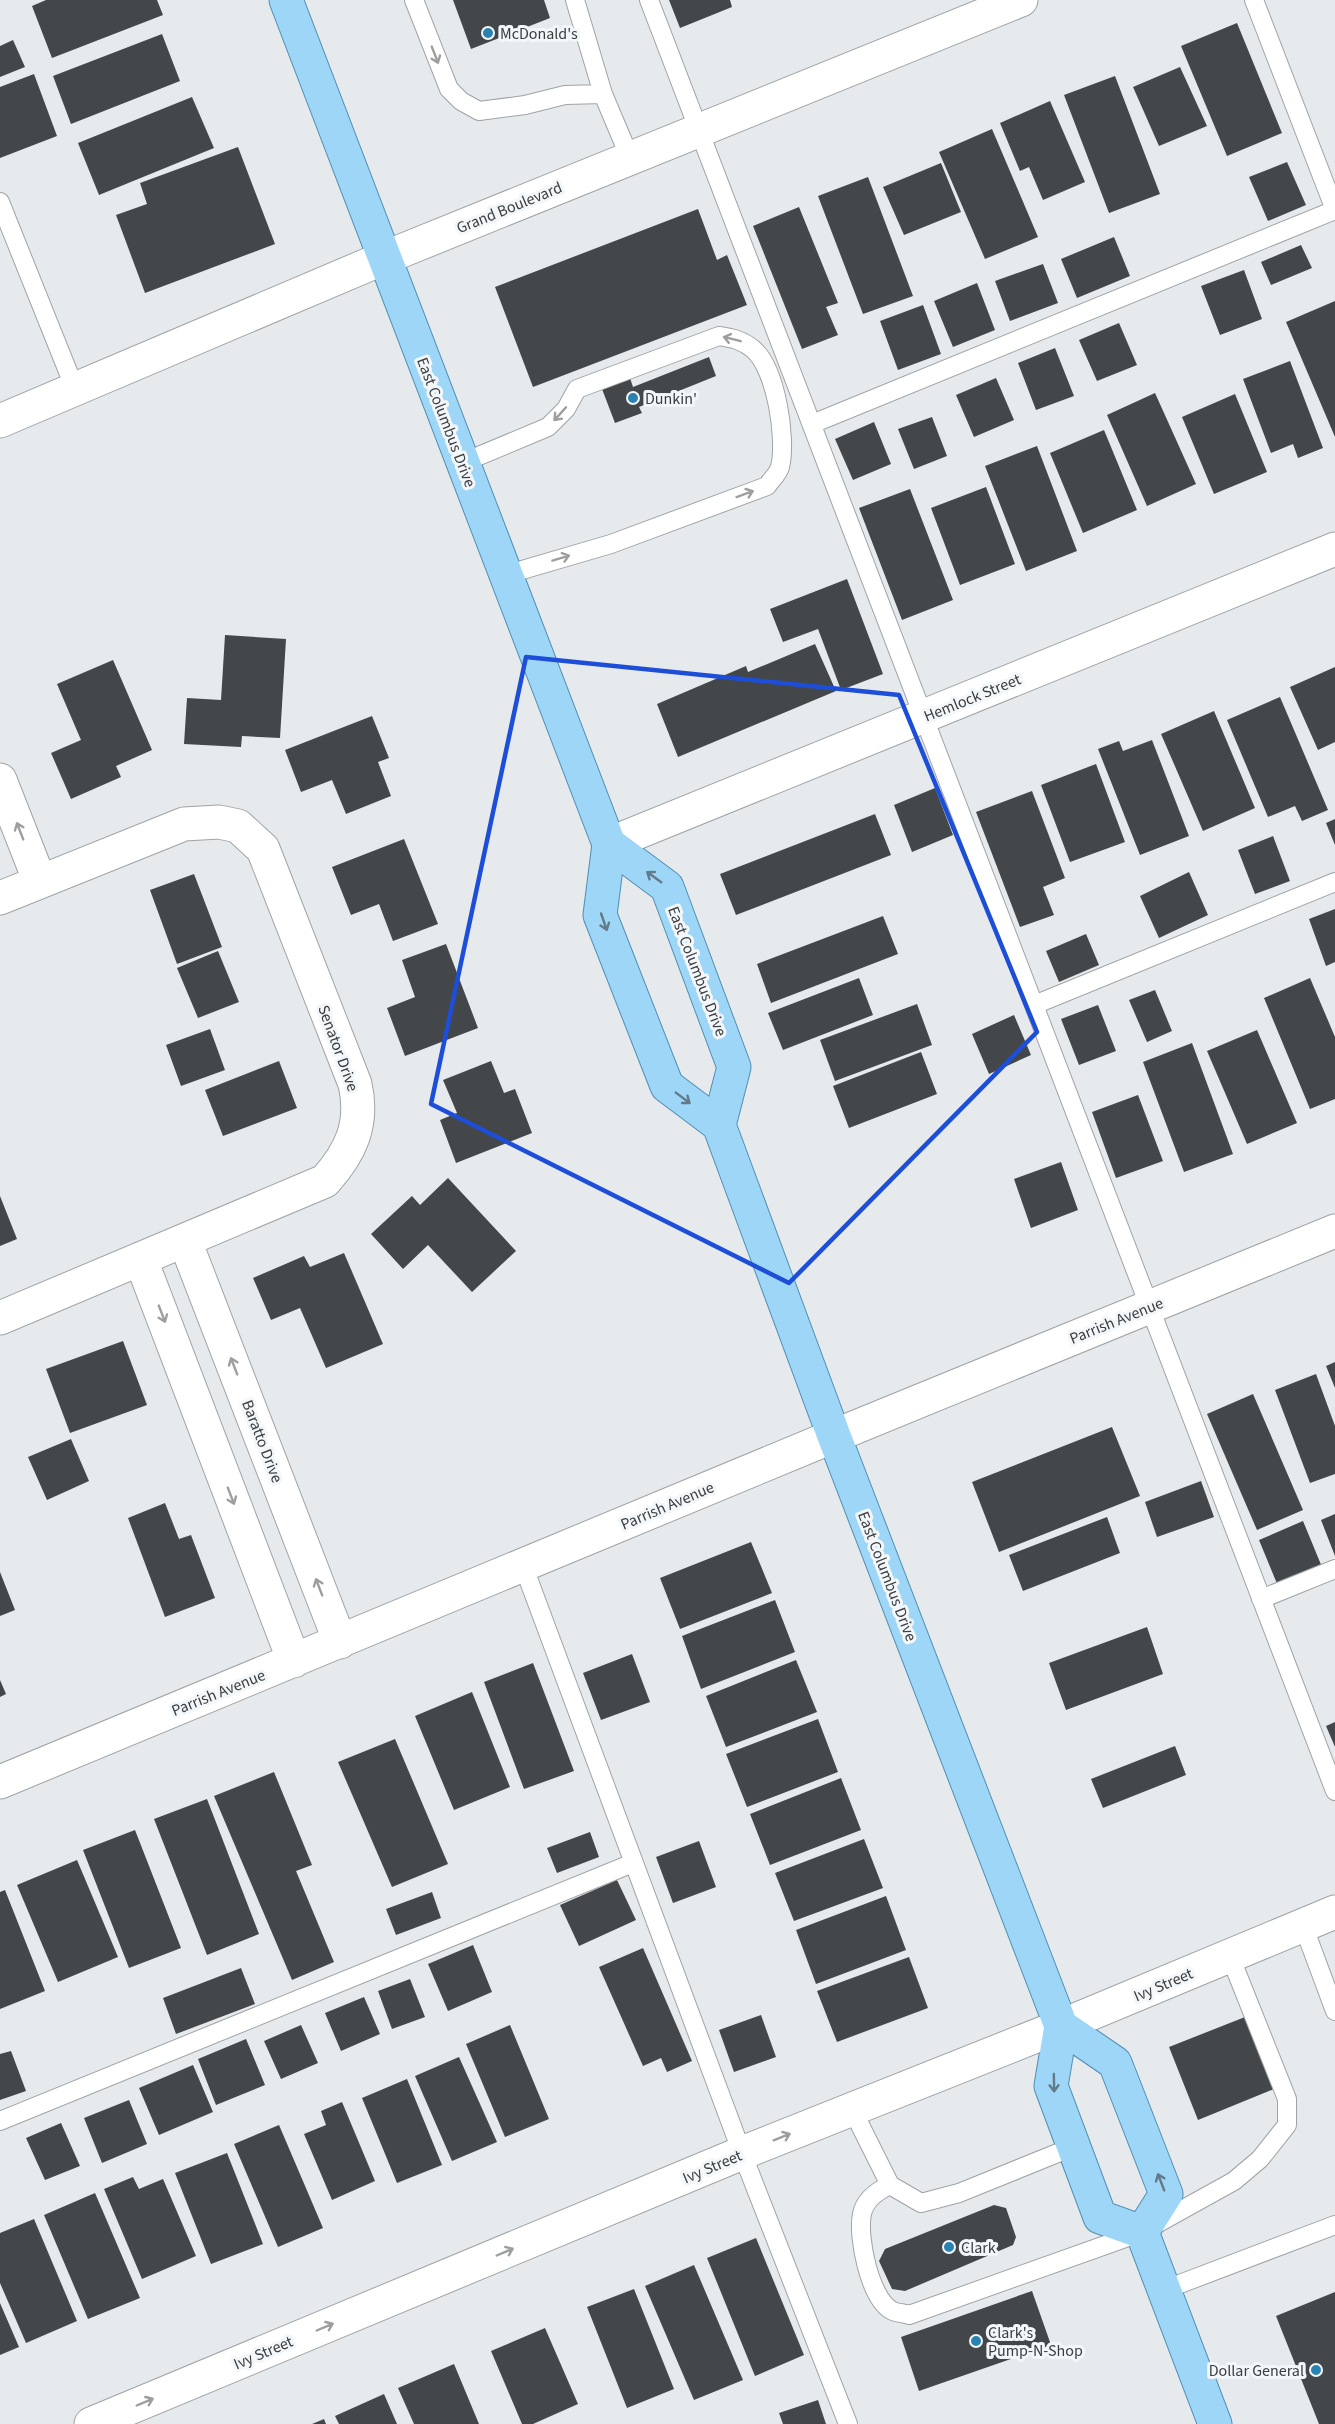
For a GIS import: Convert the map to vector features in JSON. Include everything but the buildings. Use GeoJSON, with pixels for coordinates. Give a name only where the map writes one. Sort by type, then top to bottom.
{"type":"FeatureCollection","features":[{"type":"Feature","properties":{"kind":"main road","name":"East Columbus Drive"},"geometry":{"type":"LineString","coordinates":[[286,0],[609,844],[600,915],[667,1086],[719,1125],[834,1436],[1061,2026]]}},
{"type":"Feature","properties":{"kind":"main road","name":"East Columbus Drive"},"geometry":{"type":"LineString","coordinates":[[609,844],[667,887],[734,1067],[719,1125]]}},
{"type":"Feature","properties":{"kind":"main road"},"geometry":{"type":"LineString","coordinates":[[1142,2232],[1166,2194],[1114,2062],[1061,2026],[1051,2086],[1100,2217],[1142,2232],[1215,2424]]}},
{"type":"Feature","properties":{"kind":"street","name":"Grand Boulevard"},"geometry":{"type":"LineString","coordinates":[[0,421],[384,258],[1021,0]]}},
{"type":"Feature","properties":{"kind":"street","name":"Hemlock Street"},"geometry":{"type":"LineString","coordinates":[[609,844],[1335,549]]}},
{"type":"Feature","properties":{"kind":"street"},"geometry":{"type":"LineString","coordinates":[[0,780],[40,882]]}},
{"type":"Feature","properties":{"kind":"street","name":"Senator Drive"},"geometry":{"type":"LineString","coordinates":[[0,898],[184,824],[219,822],[238,826],[262,849],[355,1084],[359,1102],[357,1127],[342,1162],[325,1181],[0,1318]]}},
{"type":"Feature","properties":{"kind":"street","name":"Parrish Avenue"},"geometry":{"type":"LineString","coordinates":[[0,1782],[1335,1231]]}},
{"type":"Feature","properties":{"kind":"street","name":"Baratto Drive"},"geometry":{"type":"LineString","coordinates":[[185,1241],[340,1642]]}},
{"type":"Feature","properties":{"kind":"street"},"geometry":{"type":"LineString","coordinates":[[141,1260],[294,1661]]}},
{"type":"Feature","properties":{"kind":"street","name":"Ivy Street"},"geometry":{"type":"LineString","coordinates":[[91,2424],[742,2153],[1061,2026],[1335,1912]]}},
{"type":"Feature","properties":{"kind":"lane"},"geometry":{"type":"LineString","coordinates":[[414,0],[449,89],[461,101],[479,111],[515,107],[565,95],[603,94]]}},
{"type":"Feature","properties":{"kind":"lane"},"geometry":{"type":"LineString","coordinates":[[575,0],[603,94],[630,158]]}},
{"type":"Feature","properties":{"kind":"lane"},"geometry":{"type":"LineString","coordinates":[[650,0],[1335,1791]]}},
{"type":"Feature","properties":{"kind":"lane"},"geometry":{"type":"LineString","coordinates":[[812,424],[1335,210],[1254,0]]}},
{"type":"Feature","properties":{"kind":"lane"},"geometry":{"type":"LineString","coordinates":[[0,202],[75,389]]}},
{"type":"Feature","properties":{"kind":"lane"},"geometry":{"type":"LineString","coordinates":[[462,463],[548,427],[566,409],[577,389],[719,336],[738,339],[755,350],[766,366],[775,393],[783,448],[779,470],[767,486],[611,544],[505,575]]}},
{"type":"Feature","properties":{"kind":"lane"},"geometry":{"type":"LineString","coordinates":[[1034,1005],[1335,882]]}},
{"type":"Feature","properties":{"kind":"lane"},"geometry":{"type":"LineString","coordinates":[[523,1565],[742,2153],[848,2424]]}},
{"type":"Feature","properties":{"kind":"lane"},"geometry":{"type":"LineString","coordinates":[[1261,1599],[1335,1569]]}},
{"type":"Feature","properties":{"kind":"lane"},"geometry":{"type":"LineString","coordinates":[[0,2121],[633,1863]]}},
{"type":"Feature","properties":{"kind":"lane"},"geometry":{"type":"LineString","coordinates":[[1303,1925],[1335,2011]]}},
{"type":"Feature","properties":{"kind":"lane"},"geometry":{"type":"LineString","coordinates":[[890,2186],[875,2192],[862,2213],[862,2239],[868,2271],[879,2296],[891,2311],[909,2314],[1142,2232],[1234,2181],[1260,2159],[1287,2125],[1287,2099],[1230,1956]]}},
{"type":"Feature","properties":{"kind":"lane"},"geometry":{"type":"LineString","coordinates":[[852,2109],[890,2186],[921,2203],[959,2193],[1075,2146]]}},
{"type":"Feature","properties":{"kind":"lane"},"geometry":{"type":"LineString","coordinates":[[1164,2290],[1335,2225]]}},
{"type":"Feature","properties":{"kind":"highlighted area"},"geometry":{"type":"Polygon","coordinates":[[[526,657],[899,695],[1037,1032],[789,1283],[431,1104],[526,657]]]}},
{"type":"Feature","properties":{"kind":"place","name":"McDonald's"},"geometry":{"type":"Point","coordinates":[488,33]}},
{"type":"Feature","properties":{"kind":"place","name":"Dunkin'"},"geometry":{"type":"Point","coordinates":[633,398]}},
{"type":"Feature","properties":{"kind":"place","name":"Clark"},"geometry":{"type":"Point","coordinates":[949,2247]}},
{"type":"Feature","properties":{"kind":"place","name":"Clark's Pump-N-Shop"},"geometry":{"type":"Point","coordinates":[976,2341]}},
{"type":"Feature","properties":{"kind":"place","name":"Dollar General"},"geometry":{"type":"Point","coordinates":[1316,2370]}}]}
